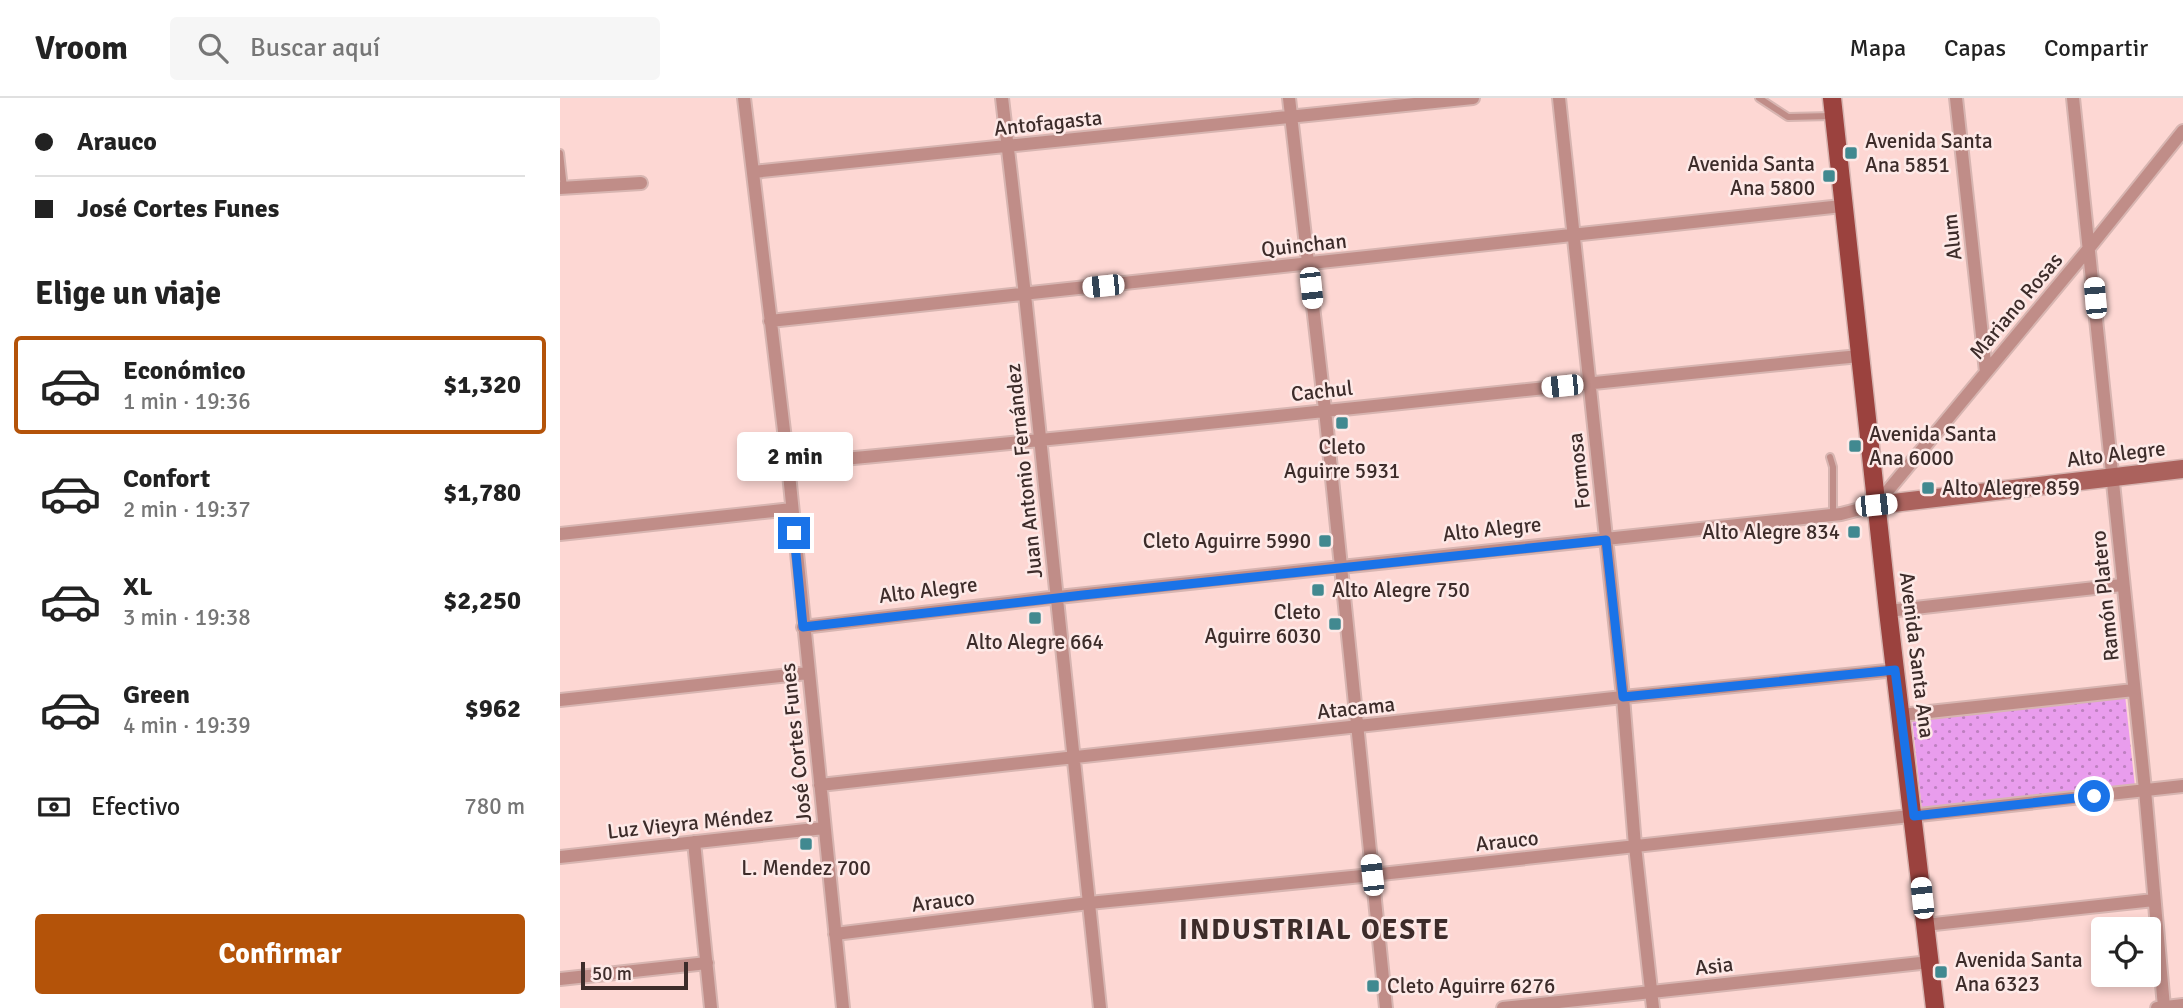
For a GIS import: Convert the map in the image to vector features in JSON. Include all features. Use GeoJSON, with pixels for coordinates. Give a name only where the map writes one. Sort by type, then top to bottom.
{"type":"FeatureCollection","features":[{"type":"Feature","properties":{"kind":"main road","name":"Avenida Santa Ana"},"geometry":{"type":"LineString","coordinates":[[1832,98],[1842,206],[1935,1008]]}},
{"type":"Feature","properties":{"kind":"main road","name":"Alto Alegre"},"geometry":{"type":"LineString","coordinates":[[1876,505],[2183,469]]}},
{"type":"Feature","properties":{"kind":"street","name":"José Cortes Funes"},"geometry":{"type":"LineString","coordinates":[[744,98],[788,464],[843,1008]]}},
{"type":"Feature","properties":{"kind":"street","name":"Juan Antonio Fernández"},"geometry":{"type":"LineString","coordinates":[[1002,98],[1058,597],[1100,1008]]}},
{"type":"Feature","properties":{"kind":"street"},"geometry":{"type":"LineString","coordinates":[[1289,98],[1325,410],[1339,568],[1386,1008]]}},
{"type":"Feature","properties":{"kind":"street","name":"Antofagasta"},"geometry":{"type":"LineString","coordinates":[[752,172],[1473,98]]}},
{"type":"Feature","properties":{"kind":"street","name":"Formosa"},"geometry":{"type":"LineString","coordinates":[[1559,98],[1623,697],[1635,846],[1653,1008]]}},
{"type":"Feature","properties":{"kind":"street","name":"Alum"},"geometry":{"type":"LineString","coordinates":[[1956,98],[1986,372]]}},
{"type":"Feature","properties":{"kind":"street","name":"Ramón Platero"},"geometry":{"type":"LineString","coordinates":[[2073,98],[2145,790],[2164,1007]]}},
{"type":"Feature","properties":{"kind":"street","name":"Mariano Rosas"},"geometry":{"type":"LineString","coordinates":[[1876,505],[2183,131]]}},
{"type":"Feature","properties":{"kind":"street"},"geometry":{"type":"LineString","coordinates":[[562,188],[640,183]]}},
{"type":"Feature","properties":{"kind":"street","name":"Quinchan"},"geometry":{"type":"LineString","coordinates":[[770,321],[1842,206]]}},
{"type":"Feature","properties":{"kind":"street","name":"Cachul"},"geometry":{"type":"LineString","coordinates":[[788,464],[1040,441],[1860,356]]}},
{"type":"Feature","properties":{"kind":"street","name":"Alto Alegre"},"geometry":{"type":"LineString","coordinates":[[803,627],[1058,597],[1833,515],[1876,505]]}},
{"type":"Feature","properties":{"kind":"street"},"geometry":{"type":"LineString","coordinates":[[560,534],[792,509]]}},
{"type":"Feature","properties":{"kind":"street"},"geometry":{"type":"LineString","coordinates":[[1888,611],[2122,585]]}},
{"type":"Feature","properties":{"kind":"street","name":"Atacama"},"geometry":{"type":"LineString","coordinates":[[820,785],[1895,670]]}},
{"type":"Feature","properties":{"kind":"street"},"geometry":{"type":"LineString","coordinates":[[560,701],[808,673]]}},
{"type":"Feature","properties":{"kind":"street"},"geometry":{"type":"LineString","coordinates":[[1901,715],[2134,690]]}},
{"type":"Feature","properties":{"kind":"street","name":"Arauco"},"geometry":{"type":"LineString","coordinates":[[835,934],[1089,903],[1372,875],[2183,786]]}},
{"type":"Feature","properties":{"kind":"street","name":"Luz Vieyra Méndez"},"geometry":{"type":"LineString","coordinates":[[560,857],[824,828]]}},
{"type":"Feature","properties":{"kind":"street"},"geometry":{"type":"LineString","coordinates":[[694,842],[711,1008]]}},
{"type":"Feature","properties":{"kind":"street"},"geometry":{"type":"LineString","coordinates":[[1925,925],[2154,900]]}},
{"type":"Feature","properties":{"kind":"street","name":"Asia"},"geometry":{"type":"LineString","coordinates":[[1503,1008],[1930,962]]}},
{"type":"Feature","properties":{"kind":"street"},"geometry":{"type":"LineString","coordinates":[[560,979],[707,963]]}},
{"type":"Feature","properties":{"kind":"street"},"geometry":{"type":"LineString","coordinates":[[2157,1008],[2183,1005]]}},
{"type":"Feature","properties":{"kind":"lane"},"geometry":{"type":"LineString","coordinates":[[1759,98],[1788,117],[1833,116]]}},
{"type":"Feature","properties":{"kind":"lane"},"geometry":{"type":"LineString","coordinates":[[560,153],[562,188]]}},
{"type":"Feature","properties":{"kind":"lane"},"geometry":{"type":"LineString","coordinates":[[1830,457],[1833,515]]}},
{"type":"Feature","properties":{"kind":"shaded area"},"geometry":{"type":"Polygon","coordinates":[[[2125,695],[2135,787],[1922,810],[1912,718],[2125,695]]]}},
{"type":"Feature","properties":{"kind":"place","name":"Avenida Santa Ana 5851"},"geometry":{"type":"Point","coordinates":[1851,153]}},
{"type":"Feature","properties":{"kind":"place","name":"Avenida Santa Ana 5800"},"geometry":{"type":"Point","coordinates":[1829,176]}},
{"type":"Feature","properties":{"kind":"place","name":"Cleto Aguirre 5931"},"geometry":{"type":"Point","coordinates":[1342,423]}},
{"type":"Feature","properties":{"kind":"place","name":"Avenida Santa Ana 6000"},"geometry":{"type":"Point","coordinates":[1855,446]}},
{"type":"Feature","properties":{"kind":"place","name":"Alto Alegre 859"},"geometry":{"type":"Point","coordinates":[1928,488]}},
{"type":"Feature","properties":{"kind":"place","name":"Alto Alegre 834"},"geometry":{"type":"Point","coordinates":[1854,532]}},
{"type":"Feature","properties":{"kind":"place","name":"Cleto Aguirre 5990"},"geometry":{"type":"Point","coordinates":[1325,541]}},
{"type":"Feature","properties":{"kind":"place","name":"Alto Alegre 750"},"geometry":{"type":"Point","coordinates":[1318,590]}},
{"type":"Feature","properties":{"kind":"place","name":"Alto Alegre 664"},"geometry":{"type":"Point","coordinates":[1035,618]}},
{"type":"Feature","properties":{"kind":"place","name":"Cleto Aguirre 6030"},"geometry":{"type":"Point","coordinates":[1335,624]}},
{"type":"Feature","properties":{"kind":"place","name":"L. Mendez 700"},"geometry":{"type":"Point","coordinates":[806,844]}},
{"type":"Feature","properties":{"kind":"place","name":"Avenida Santa Ana 6323"},"geometry":{"type":"Point","coordinates":[1941,972]}},
{"type":"Feature","properties":{"kind":"place","name":"Cleto Aguirre 6276"},"geometry":{"type":"Point","coordinates":[1373,986]}},
{"type":"Feature","properties":{"kind":"district","name":"INDUSTRIAL OESTE"},"geometry":{"type":"Point","coordinates":[1315,929]}},
{"type":"Feature","properties":{"kind":"route"},"geometry":{"type":"LineString","coordinates":[[794,533],[803,627],[1606,540],[1623,697],[1895,670],[1914,816],[2094,796]]}}]}
